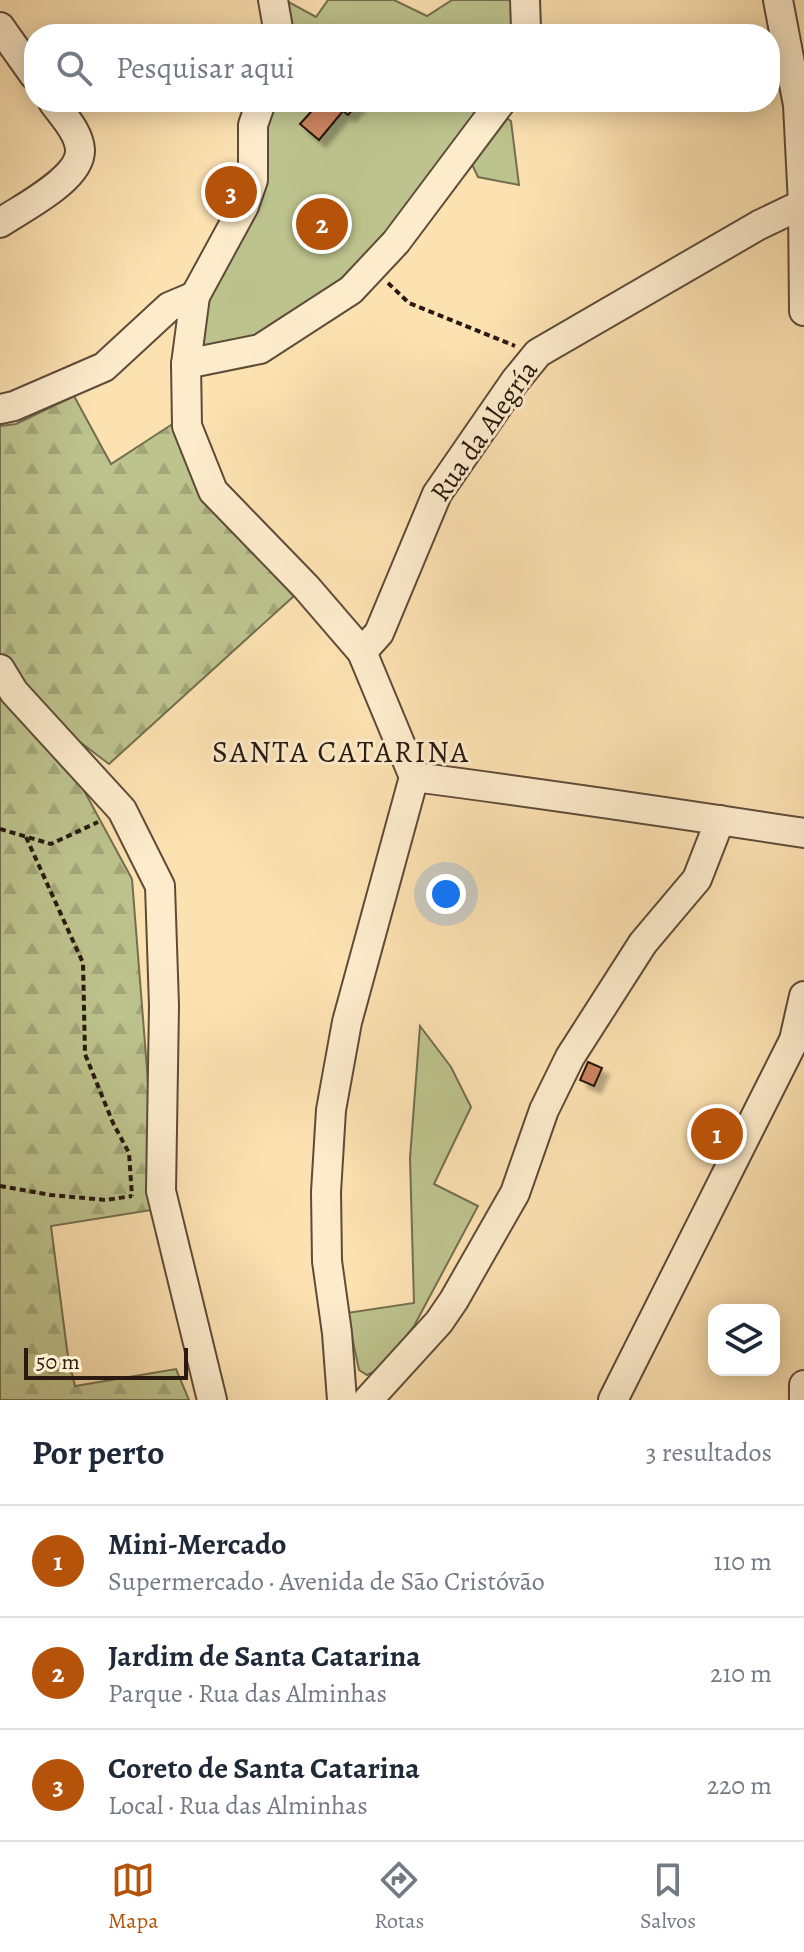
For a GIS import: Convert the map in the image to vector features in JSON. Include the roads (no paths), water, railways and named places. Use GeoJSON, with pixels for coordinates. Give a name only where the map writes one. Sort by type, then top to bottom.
{"type":"FeatureCollection","features":[{"type":"Feature","properties":{"kind":"street"},"geometry":{"type":"LineString","coordinates":[[273,0],[277,24]]}},
{"type":"Feature","properties":{"kind":"street"},"geometry":{"type":"LineString","coordinates":[[525,0],[526,24]]}},
{"type":"Feature","properties":{"kind":"street"},"geometry":{"type":"LineString","coordinates":[[778,0],[798,105],[804,311]]}},
{"type":"Feature","properties":{"kind":"street"},"geometry":{"type":"LineString","coordinates":[[0,27],[24,61]]}},
{"type":"Feature","properties":{"kind":"street"},"geometry":{"type":"LineString","coordinates":[[0,223],[64,181],[76,167],[80,151],[74,132],[60,112]]}},
{"type":"Feature","properties":{"kind":"street"},"geometry":{"type":"LineString","coordinates":[[258,112],[253,125],[253,180],[244,206],[195,296],[186,364],[187,426],[213,491],[306,587],[362,652],[414,777],[347,1022],[331,1110],[326,1192],[327,1261],[342,1400]]}},
{"type":"Feature","properties":{"kind":"street"},"geometry":{"type":"LineString","coordinates":[[186,364],[260,349],[351,290],[396,242],[494,112]]}},
{"type":"Feature","properties":{"kind":"street","name":"Rua da Alegría"},"geometry":{"type":"LineString","coordinates":[[362,652],[379,633],[437,494],[538,353],[803,197]]}},
{"type":"Feature","properties":{"kind":"street"},"geometry":{"type":"LineString","coordinates":[[0,409],[14,406],[104,367],[169,307],[195,296]]}},
{"type":"Feature","properties":{"kind":"street"},"geometry":{"type":"LineString","coordinates":[[0,669],[14,692],[122,810],[160,886],[164,1006],[161,1191],[212,1400]]}},
{"type":"Feature","properties":{"kind":"street"},"geometry":{"type":"LineString","coordinates":[[414,777],[804,833]]}},
{"type":"Feature","properties":{"kind":"street"},"geometry":{"type":"LineString","coordinates":[[368,1400],[439,1322],[454,1300],[515,1193],[544,1110],[570,1057],[643,943],[697,879],[720,820]]}},
{"type":"Feature","properties":{"kind":"street"},"geometry":{"type":"LineString","coordinates":[[619,1389],[794,1040],[804,996]]}},
{"type":"Feature","properties":{"kind":"street"},"geometry":{"type":"LineString","coordinates":[[804,1385],[804,1400]]}},
{"type":"Feature","properties":{"kind":"place","name":"Coreto de Santa Catarina"},"geometry":{"type":"Point","coordinates":[231,192]}},
{"type":"Feature","properties":{"kind":"place","name":"Jardim de Santa Catarina"},"geometry":{"type":"Point","coordinates":[322,224]}},
{"type":"Feature","properties":{"kind":"place","name":"Mini-Mercado"},"geometry":{"type":"Point","coordinates":[717,1134]}},
{"type":"Feature","properties":{"kind":"district","name":"SANTA CATARINA"},"geometry":{"type":"Point","coordinates":[341,752]}}]}
